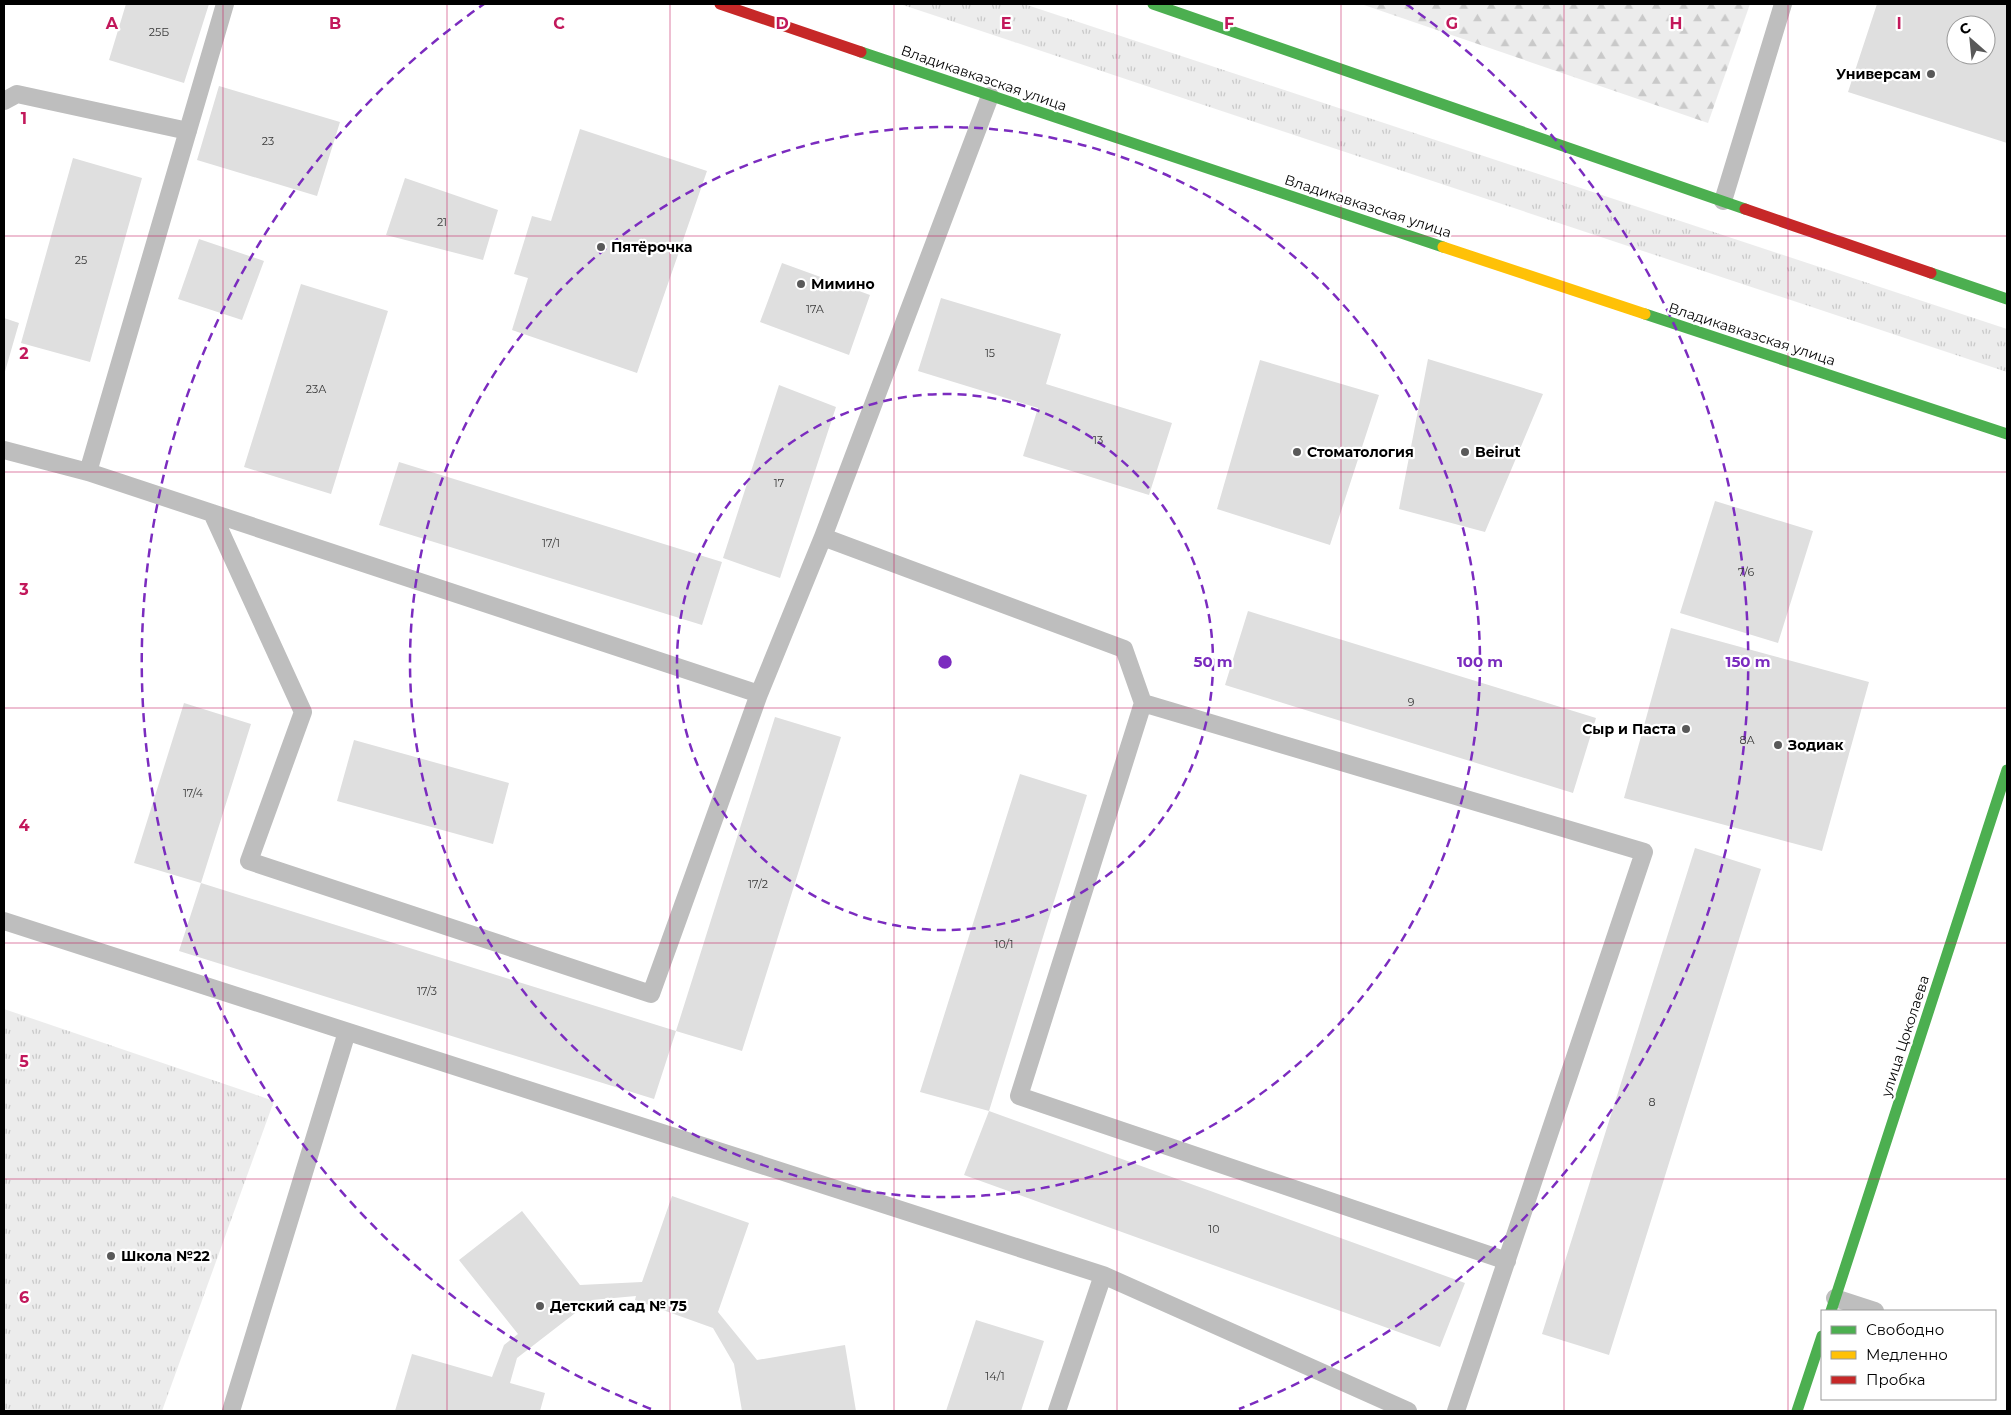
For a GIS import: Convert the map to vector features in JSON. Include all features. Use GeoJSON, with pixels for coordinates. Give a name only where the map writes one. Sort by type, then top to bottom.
{"type":"FeatureCollection","features":[{"type":"Feature","properties":{"kind":"main road","name":"Владикавказская улица"},"geometry":{"type":"LineString","coordinates":[[720,4],[990,96],[2007,434]]}},
{"type":"Feature","properties":{"kind":"main road"},"geometry":{"type":"LineString","coordinates":[[1153,4],[2007,299]]}},
{"type":"Feature","properties":{"kind":"main road","name":"улица Цоколаева"},"geometry":{"type":"LineString","coordinates":[[1833,1305],[2007,770]]}},
{"type":"Feature","properties":{"kind":"main road"},"geometry":{"type":"LineString","coordinates":[[1796,1411],[1821,1339]]}},
{"type":"Feature","properties":{"kind":"lane"},"geometry":{"type":"LineString","coordinates":[[88,472],[225,4]]}},
{"type":"Feature","properties":{"kind":"lane"},"geometry":{"type":"LineString","coordinates":[[1723,201],[1783,4]]}},
{"type":"Feature","properties":{"kind":"lane"},"geometry":{"type":"LineString","coordinates":[[4,101],[17,94],[188,131]]}},
{"type":"Feature","properties":{"kind":"lane"},"geometry":{"type":"LineString","coordinates":[[212,513],[303,712],[249,861],[651,994],[760,694],[823,537],[990,96]]}},
{"type":"Feature","properties":{"kind":"lane"},"geometry":{"type":"LineString","coordinates":[[4,450],[88,472],[760,694]]}},
{"type":"Feature","properties":{"kind":"lane"},"geometry":{"type":"LineString","coordinates":[[823,537],[1124,649],[1143,703],[1019,1096],[1507,1261]]}},
{"type":"Feature","properties":{"kind":"lane"},"geometry":{"type":"LineString","coordinates":[[1143,703],[1644,852],[1456,1411]]}},
{"type":"Feature","properties":{"kind":"lane"},"geometry":{"type":"LineString","coordinates":[[4,921],[1103,1275],[1408,1411]]}},
{"type":"Feature","properties":{"kind":"lane"},"geometry":{"type":"LineString","coordinates":[[231,1411],[347,1032]]}},
{"type":"Feature","properties":{"kind":"lane"},"geometry":{"type":"LineString","coordinates":[[1057,1411],[1103,1275]]}},
{"type":"Feature","properties":{"kind":"lane"},"geometry":{"type":"LineString","coordinates":[[1833,1305],[1868,1310]]}},
{"type":"Feature","properties":{"kind":"green space"},"geometry":{"type":"Polygon","coordinates":[[[900,4],[1024,4],[2007,329],[2007,372],[900,4]]]}},
{"type":"Feature","properties":{"kind":"green space"},"geometry":{"type":"Polygon","coordinates":[[[1361,4],[1750,4],[1708,123],[1361,4]]]}},
{"type":"Feature","properties":{"kind":"green space","name":"Школа №22"},"geometry":{"type":"Polygon","coordinates":[[[4,1009],[274,1101],[162,1411],[4,1411],[4,1009]]]}},
{"type":"Feature","properties":{"kind":"building"},"geometry":{"type":"Polygon","coordinates":[[[126,4],[209,4],[184,83],[109,60],[126,4]]]}},
{"type":"Feature","properties":{"kind":"building","name":"Универсам"},"geometry":{"type":"Polygon","coordinates":[[[1877,4],[2007,4],[2007,143],[1848,92],[1877,4]]]}},
{"type":"Feature","properties":{"kind":"building"},"geometry":{"type":"Polygon","coordinates":[[[219,86],[340,122],[317,196],[197,160],[219,86]]]}},
{"type":"Feature","properties":{"kind":"building","name":"Пятёрочка"},"geometry":{"type":"Polygon","coordinates":[[[580,129],[707,171],[637,373],[512,330],[528,278],[514,274],[532,216],[551,221],[580,129]]]}},
{"type":"Feature","properties":{"kind":"building"},"geometry":{"type":"Polygon","coordinates":[[[73,158],[142,178],[90,362],[21,343],[73,158]]]}},
{"type":"Feature","properties":{"kind":"building"},"geometry":{"type":"Polygon","coordinates":[[[405,178],[498,210],[483,260],[386,235],[405,178]]]}},
{"type":"Feature","properties":{"kind":"building"},"geometry":{"type":"Polygon","coordinates":[[[199,239],[264,261],[242,320],[178,299],[199,239]]]}},
{"type":"Feature","properties":{"kind":"building"},"geometry":{"type":"Polygon","coordinates":[[[782,263],[870,295],[849,355],[760,322],[782,263]]]}},
{"type":"Feature","properties":{"kind":"building"},"geometry":{"type":"Polygon","coordinates":[[[301,284],[388,311],[331,494],[244,467],[301,284]]]}},
{"type":"Feature","properties":{"kind":"building"},"geometry":{"type":"Polygon","coordinates":[[[941,298],[1061,334],[1046,384],[1172,423],[1149,495],[1023,456],[1038,408],[918,371],[941,298]]]}},
{"type":"Feature","properties":{"kind":"building"},"geometry":{"type":"Polygon","coordinates":[[[4,318],[19,323],[4,375],[4,318]]]}},
{"type":"Feature","properties":{"kind":"building","name":"Beirut"},"geometry":{"type":"Polygon","coordinates":[[[1428,359],[1543,394],[1485,532],[1399,509],[1428,359]]]}},
{"type":"Feature","properties":{"kind":"building","name":"Стоматология"},"geometry":{"type":"Polygon","coordinates":[[[1260,360],[1379,395],[1330,545],[1217,509],[1260,360]]]}},
{"type":"Feature","properties":{"kind":"building"},"geometry":{"type":"Polygon","coordinates":[[[779,385],[836,407],[780,578],[723,558],[779,385]]]}},
{"type":"Feature","properties":{"kind":"building"},"geometry":{"type":"Polygon","coordinates":[[[399,462],[722,562],[702,625],[379,525],[399,462]]]}},
{"type":"Feature","properties":{"kind":"building"},"geometry":{"type":"Polygon","coordinates":[[[1715,501],[1813,531],[1778,643],[1680,613],[1715,501]]]}},
{"type":"Feature","properties":{"kind":"building"},"geometry":{"type":"Polygon","coordinates":[[[1248,611],[1596,718],[1573,793],[1225,685],[1248,611]]]}},
{"type":"Feature","properties":{"kind":"building"},"geometry":{"type":"Polygon","coordinates":[[[1671,628],[1869,682],[1822,851],[1624,798],[1671,628]]]}},
{"type":"Feature","properties":{"kind":"building"},"geometry":{"type":"Polygon","coordinates":[[[184,703],[251,724],[201,883],[134,863],[184,703]]]}},
{"type":"Feature","properties":{"kind":"building"},"geometry":{"type":"Polygon","coordinates":[[[775,717],[841,737],[742,1051],[676,1031],[775,717]]]}},
{"type":"Feature","properties":{"kind":"building"},"geometry":{"type":"Polygon","coordinates":[[[354,740],[509,783],[493,844],[337,801],[354,740]]]}},
{"type":"Feature","properties":{"kind":"building"},"geometry":{"type":"Polygon","coordinates":[[[1020,774],[1087,795],[989,1111],[920,1092],[1020,774]]]}},
{"type":"Feature","properties":{"kind":"building"},"geometry":{"type":"Polygon","coordinates":[[[1695,848],[1761,869],[1609,1355],[1542,1334],[1695,848]]]}},
{"type":"Feature","properties":{"kind":"building"},"geometry":{"type":"Polygon","coordinates":[[[201,883],[676,1031],[654,1099],[179,951],[201,883]]]}},
{"type":"Feature","properties":{"kind":"building"},"geometry":{"type":"Polygon","coordinates":[[[989,1111],[1465,1283],[1440,1347],[964,1175],[989,1111]]]}},
{"type":"Feature","properties":{"kind":"building","name":"Детский сад № 75"},"geometry":{"type":"Polygon","coordinates":[[[672,1196],[749,1223],[718,1312],[757,1360],[845,1345],[856,1411],[742,1411],[734,1364],[713,1328],[635,1300],[636,1296],[592,1300],[517,1358],[510,1383],[545,1393],[540,1411],[395,1411],[412,1354],[492,1377],[504,1345],[518,1334],[459,1260],[522,1211],[580,1285],[642,1282],[672,1196]]]}},
{"type":"Feature","properties":{"kind":"building"},"geometry":{"type":"Polygon","coordinates":[[[976,1320],[1044,1341],[1021,1411],[946,1411],[976,1320]]]}},
{"type":"Feature","properties":{"kind":"traffic: fast"},"geometry":{"type":"LineString","coordinates":[[1153,4],[1745,209]]}},
{"type":"Feature","properties":{"kind":"traffic: fast"},"geometry":{"type":"LineString","coordinates":[[861,52],[1443,247]]}},
{"type":"Feature","properties":{"kind":"traffic: fast"},"geometry":{"type":"LineString","coordinates":[[1931,273],[2007,299]]}},
{"type":"Feature","properties":{"kind":"traffic: fast"},"geometry":{"type":"LineString","coordinates":[[1645,314],[2007,434]]}},
{"type":"Feature","properties":{"kind":"traffic: fast"},"geometry":{"type":"LineString","coordinates":[[1831,1310],[2007,770]]}},
{"type":"Feature","properties":{"kind":"traffic: fast"},"geometry":{"type":"LineString","coordinates":[[1797,1411],[1821,1339]]}},
{"type":"Feature","properties":{"kind":"traffic: slow"},"geometry":{"type":"LineString","coordinates":[[1443,247],[1645,314]]}},
{"type":"Feature","properties":{"kind":"traffic: jam"},"geometry":{"type":"LineString","coordinates":[[720,4],[861,52]]}},
{"type":"Feature","properties":{"kind":"traffic: jam"},"geometry":{"type":"LineString","coordinates":[[1745,209],[1931,273]]}},
{"type":"Feature","properties":{"kind":"place","name":"Универсам"},"geometry":{"type":"Point","coordinates":[1931,74]}},
{"type":"Feature","properties":{"kind":"place","name":"Пятёрочка"},"geometry":{"type":"Point","coordinates":[601,247]}},
{"type":"Feature","properties":{"kind":"place","name":"Мимино"},"geometry":{"type":"Point","coordinates":[801,284]}},
{"type":"Feature","properties":{"kind":"place","name":"Стоматология"},"geometry":{"type":"Point","coordinates":[1297,452]}},
{"type":"Feature","properties":{"kind":"place","name":"Beirut"},"geometry":{"type":"Point","coordinates":[1465,452]}},
{"type":"Feature","properties":{"kind":"place","name":"Сыр и Паста"},"geometry":{"type":"Point","coordinates":[1686,729]}},
{"type":"Feature","properties":{"kind":"place","name":"Зодиак"},"geometry":{"type":"Point","coordinates":[1778,745]}},
{"type":"Feature","properties":{"kind":"place","name":"Школа №22"},"geometry":{"type":"Point","coordinates":[111,1256]}},
{"type":"Feature","properties":{"kind":"place","name":"Детский сад № 75"},"geometry":{"type":"Point","coordinates":[540,1306]}}]}
